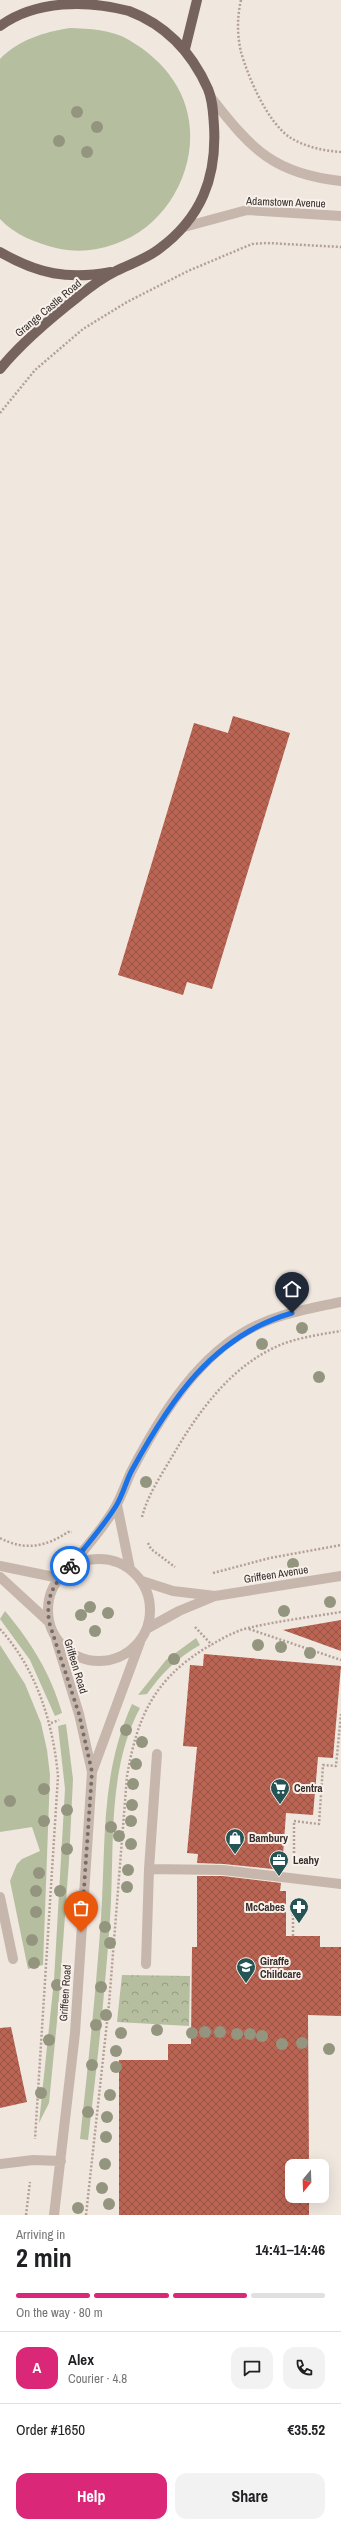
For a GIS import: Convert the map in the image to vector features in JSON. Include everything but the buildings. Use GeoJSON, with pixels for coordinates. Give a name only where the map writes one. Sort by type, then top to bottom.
{"type":"FeatureCollection","features":[{"type":"Feature","properties":{"kind":"main road","name":"Grange Castle Road"},"geometry":{"type":"LineString","coordinates":[[41,6],[50,0]]}},
{"type":"Feature","properties":{"kind":"main road"},"geometry":{"type":"LineString","coordinates":[[185,49],[197,0]]}},
{"type":"Feature","properties":{"kind":"main road","name":"Grange Castle Road"},"geometry":{"type":"LineString","coordinates":[[0,368],[79,296],[115,271],[140,261],[158,250],[184,227],[206,193],[213,171],[216,147],[213,100],[200,72],[185,49],[155,23],[138,14],[104,2],[62,2],[41,6],[20,13],[2,24]]}},
{"type":"Feature","properties":{"kind":"main road","name":"Grange Castle Road"},"geometry":{"type":"LineString","coordinates":[[0,252],[16,261],[49,274],[70,276],[115,271]]}},
{"type":"Feature","properties":{"kind":"street"},"geometry":{"type":"LineString","coordinates":[[213,100],[242,137],[284,168],[317,178],[341,181]]}},
{"type":"Feature","properties":{"kind":"street","name":"Adamstown Avenue"},"geometry":{"type":"LineString","coordinates":[[184,227],[247,210],[341,216]]}},
{"type":"Feature","properties":{"kind":"street"},"geometry":{"type":"LineString","coordinates":[[69,1568],[83,1561],[99,1558],[115,1561],[130,1568],[142,1581],[149,1595],[151,1612],[148,1628],[140,1642],[126,1656],[96,1662],[80,1658],[55,1637],[49,1622],[47,1607],[51,1591],[58,1578],[69,1568],[117,1505],[131,1472],[159,1423],[185,1386],[222,1348],[241,1334],[280,1316],[341,1302]]}},
{"type":"Feature","properties":{"kind":"street"},"geometry":{"type":"LineString","coordinates":[[117,1505],[130,1568]]}},
{"type":"Feature","properties":{"kind":"street"},"geometry":{"type":"LineString","coordinates":[[0,1566],[58,1578]]}},
{"type":"Feature","properties":{"kind":"street","name":"Griffeen Avenue"},"geometry":{"type":"LineString","coordinates":[[148,1628],[178,1611],[215,1596],[341,1576]]}},
{"type":"Feature","properties":{"kind":"street"},"geometry":{"type":"LineString","coordinates":[[0,1577],[49,1622]]}},
{"type":"Feature","properties":{"kind":"street","name":"Griffeen Avenue"},"geometry":{"type":"LineString","coordinates":[[142,1581],[173,1590],[215,1596]]}},
{"type":"Feature","properties":{"kind":"street","name":"Griffeen Road"},"geometry":{"type":"LineString","coordinates":[[54,2215],[75,2033],[92,1772],[79,1714],[55,1637]]}},
{"type":"Feature","properties":{"kind":"street","name":"Griffeen Road"},"geometry":{"type":"LineString","coordinates":[[92,1772],[140,1642]]}},
{"type":"Feature","properties":{"kind":"street"},"geometry":{"type":"LineString","coordinates":[[146,1964],[149,1870],[157,1754]]}},
{"type":"Feature","properties":{"kind":"street"},"geometry":{"type":"LineString","coordinates":[[149,1870],[223,1870],[341,1884]]}},
{"type":"Feature","properties":{"kind":"street"},"geometry":{"type":"LineString","coordinates":[[0,1897],[13,1959]]}},
{"type":"Feature","properties":{"kind":"street"},"geometry":{"type":"LineString","coordinates":[[0,2164],[33,2160],[61,2161]]}},
{"type":"Feature","properties":{"kind":"path"},"geometry":{"type":"LineString","coordinates":[[241,0],[238,25],[241,52],[268,113],[278,127],[290,138],[326,151],[341,152]]}},
{"type":"Feature","properties":{"kind":"path"},"geometry":{"type":"LineString","coordinates":[[0,413],[35,370],[83,329],[127,302],[188,271],[252,244],[341,247]]}},
{"type":"Feature","properties":{"kind":"path"},"geometry":{"type":"LineString","coordinates":[[141,1520],[150,1494],[189,1428],[228,1380],[254,1359],[273,1348],[298,1339],[341,1331]]}},
{"type":"Feature","properties":{"kind":"path"},"geometry":{"type":"LineString","coordinates":[[0,1538],[9,1543],[28,1546],[42,1546],[68,1532]]}},
{"type":"Feature","properties":{"kind":"path"},"geometry":{"type":"LineString","coordinates":[[146,1538],[151,1549],[169,1565],[182,1571]]}},
{"type":"Feature","properties":{"kind":"path"},"geometry":{"type":"LineString","coordinates":[[210,1574],[270,1558],[341,1545]]}},
{"type":"Feature","properties":{"kind":"path"},"geometry":{"type":"LineString","coordinates":[[86,2215],[109,2004],[127,1776],[132,1745],[143,1714],[165,1680],[176,1668],[212,1645],[248,1628],[341,1612]]}},
{"type":"Feature","properties":{"kind":"path"},"geometry":{"type":"LineString","coordinates":[[248,1628],[341,1660]]}},
{"type":"Feature","properties":{"kind":"path"},"geometry":{"type":"LineString","coordinates":[[0,1629],[24,1661],[37,1688],[50,1723],[58,1776],[46,1995],[33,2160],[26,2215]]}},
{"type":"Feature","properties":{"kind":"path"},"geometry":{"type":"LineString","coordinates":[[201,1634],[212,1645]]}},
{"type":"Feature","properties":{"kind":"path"},"geometry":{"type":"LineString","coordinates":[[293,1936],[294,1821],[318,1824],[323,1765],[336,1766],[341,1714]]}},
{"type":"Feature","properties":{"kind":"green space"},"geometry":{"type":"Polygon","coordinates":[[[70,28],[100,30],[115,34],[122,36],[142,48],[164,68],[173,80],[185,103],[190,127],[189,152],[183,176],[172,198],[157,218],[138,233],[115,244],[86,250],[64,250],[41,244],[12,230],[0,219],[0,59],[7,52],[32,38],[70,28]]]}},
{"type":"Feature","properties":{"kind":"green space"},"geometry":{"type":"Polygon","coordinates":[[[5,1611],[32,1647],[39,1659],[52,1685],[62,1713],[55,1716],[30,1660],[0,1619],[5,1611]]]}},
{"type":"Feature","properties":{"kind":"green space"},"geometry":{"type":"Polygon","coordinates":[[[196,1638],[200,1645],[170,1666],[147,1694],[138,1695],[166,1660],[196,1638]]]}},
{"type":"Feature","properties":{"kind":"green space"},"geometry":{"type":"Polygon","coordinates":[[[0,1645],[25,1684],[41,1723],[47,1750],[50,1775],[43,1965],[28,1969],[10,1881],[17,1864],[22,1859],[40,1851],[32,1827],[0,1832],[0,1645]]]}},
{"type":"Feature","properties":{"kind":"green space"},"geometry":{"type":"Polygon","coordinates":[[[132,1704],[140,1708],[129,1733],[117,1784],[114,1811],[108,1947],[88,2140],[80,2139],[99,1946],[106,1810],[114,1757],[132,1704]]]}},
{"type":"Feature","properties":{"kind":"green space"},"geometry":{"type":"Polygon","coordinates":[[[66,1724],[73,1779],[69,1861],[58,2011],[49,2103],[39,2123],[54,1980],[65,1789],[58,1726],[66,1724]]]}},
{"type":"Feature","properties":{"kind":"green space"},"geometry":{"type":"Polygon","coordinates":[[[122,1975],[190,1976],[189,2026],[117,2022],[122,1975]]]}},
{"type":"Feature","properties":{"kind":"way so far"},"geometry":{"type":"LineString","coordinates":[[70,1566],[58,1578],[51,1591],[47,1607],[49,1622],[79,1714],[92,1772],[88,1808],[81,1932]]}},
{"type":"Feature","properties":{"kind":"place","name":"Centra"},"geometry":{"type":"Point","coordinates":[280,1805]}},
{"type":"Feature","properties":{"kind":"place","name":"Bambury"},"geometry":{"type":"Point","coordinates":[235,1855]}},
{"type":"Feature","properties":{"kind":"place","name":"Leahy"},"geometry":{"type":"Point","coordinates":[279,1877]}},
{"type":"Feature","properties":{"kind":"place","name":"McCabes"},"geometry":{"type":"Point","coordinates":[299,1924]}},
{"type":"Feature","properties":{"kind":"place","name":"Giraffe Childcare"},"geometry":{"type":"Point","coordinates":[246,1984]}},
{"type":"Feature","properties":{"kind":"route"},"geometry":{"type":"LineString","coordinates":[[70,1566],[117,1505],[131,1472],[145,1446],[185,1386],[222,1348],[241,1334],[280,1316],[292,1313]]}}]}
